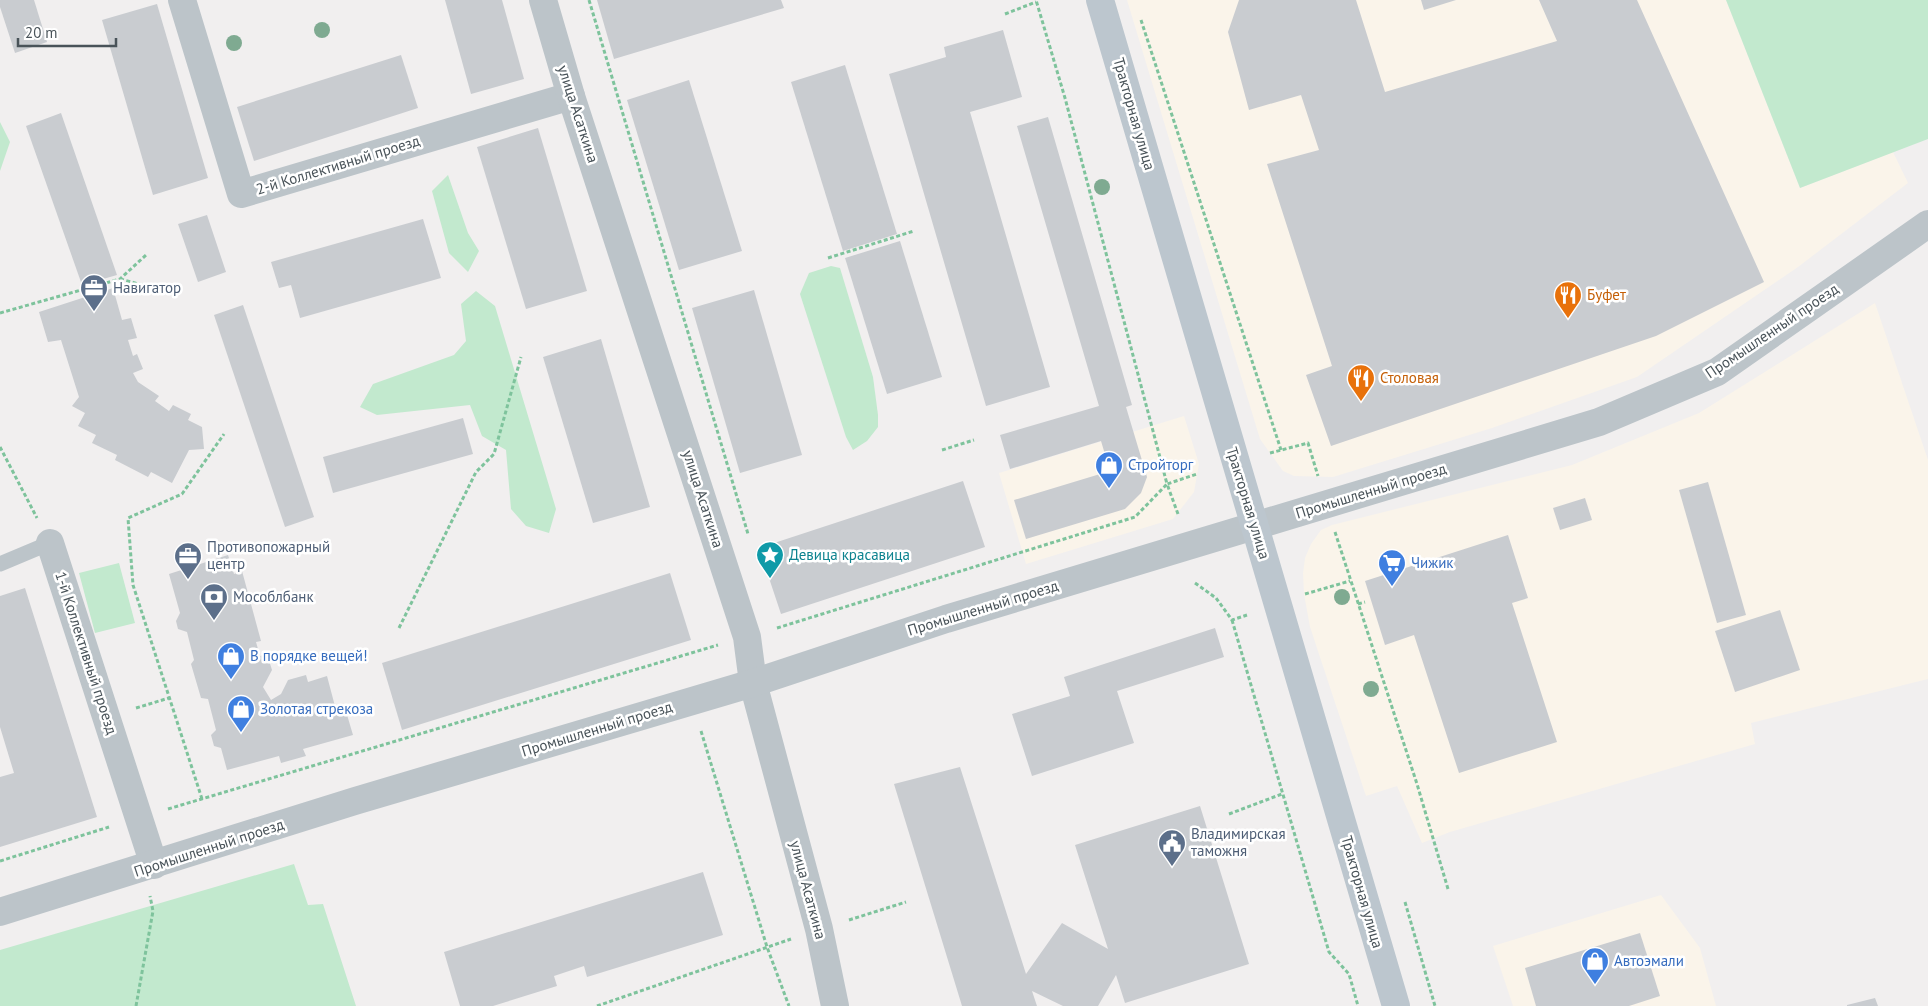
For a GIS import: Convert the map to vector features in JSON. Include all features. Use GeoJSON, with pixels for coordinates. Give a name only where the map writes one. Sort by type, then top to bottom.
{"type":"FeatureCollection","features":[{"type":"Feature","properties":{"kind":"main road","name":"Тракторная улица"},"geometry":{"type":"LineString","coordinates":[[1100,0],[1396,1006]]}},
{"type":"Feature","properties":{"kind":"street","name":"2-й Коллективный проезд"},"geometry":{"type":"LineString","coordinates":[[182,0],[241,194],[571,96]]}},
{"type":"Feature","properties":{"kind":"street","name":"улица Асаткина"},"geometry":{"type":"LineString","coordinates":[[543,0],[571,96],[748,637],[753,682],[819,929],[836,1006]]}},
{"type":"Feature","properties":{"kind":"street","name":"Промышленный проезд"},"geometry":{"type":"LineString","coordinates":[[0,912],[154,866],[355,801],[753,682],[946,619],[1599,422],[1717,372],[1928,224]]}},
{"type":"Feature","properties":{"kind":"street","name":"1-й Коллективный проезд"},"geometry":{"type":"LineString","coordinates":[[50,543],[154,866]]}},
{"type":"Feature","properties":{"kind":"lane"},"geometry":{"type":"LineString","coordinates":[[0,564],[50,543]]}},
{"type":"Feature","properties":{"kind":"path"},"geometry":{"type":"LineString","coordinates":[[589,0],[751,542]]}},
{"type":"Feature","properties":{"kind":"path"},"geometry":{"type":"LineString","coordinates":[[1005,14],[1036,2]]}},
{"type":"Feature","properties":{"kind":"path"},"geometry":{"type":"LineString","coordinates":[[1140,19],[1281,450]]}},
{"type":"Feature","properties":{"kind":"path"},"geometry":{"type":"LineString","coordinates":[[828,258],[914,231]]}},
{"type":"Feature","properties":{"kind":"path"},"geometry":{"type":"LineString","coordinates":[[0,313],[120,279],[146,255]]}},
{"type":"Feature","properties":{"kind":"path"},"geometry":{"type":"LineString","coordinates":[[120,279],[158,289]]}},
{"type":"Feature","properties":{"kind":"path"},"geometry":{"type":"LineString","coordinates":[[399,628],[476,472],[494,454],[521,356]]}},
{"type":"Feature","properties":{"kind":"path"},"geometry":{"type":"LineString","coordinates":[[202,798],[132,585],[128,518],[182,494],[224,434]]}},
{"type":"Feature","properties":{"kind":"path"},"geometry":{"type":"LineString","coordinates":[[942,450],[974,440]]}},
{"type":"Feature","properties":{"kind":"path"},"geometry":{"type":"LineString","coordinates":[[1270,453],[1308,443],[1318,478]]}},
{"type":"Feature","properties":{"kind":"path"},"geometry":{"type":"LineString","coordinates":[[0,447],[50,543]]}},
{"type":"Feature","properties":{"kind":"path"},"geometry":{"type":"LineString","coordinates":[[1178,514],[1166,484],[1197,474]]}},
{"type":"Feature","properties":{"kind":"path"},"geometry":{"type":"LineString","coordinates":[[1332,525],[1448,889]]}},
{"type":"Feature","properties":{"kind":"path"},"geometry":{"type":"LineString","coordinates":[[1304,594],[1350,581]]}},
{"type":"Feature","properties":{"kind":"path"},"geometry":{"type":"LineString","coordinates":[[1195,582],[1216,598],[1232,620],[1329,952],[1349,974],[1358,1006]]}},
{"type":"Feature","properties":{"kind":"path"},"geometry":{"type":"LineString","coordinates":[[1358,604],[1365,602]]}},
{"type":"Feature","properties":{"kind":"path"},"geometry":{"type":"LineString","coordinates":[[1232,620],[1247,615]]}},
{"type":"Feature","properties":{"kind":"path"},"geometry":{"type":"LineString","coordinates":[[773,618],[776,628]]}},
{"type":"Feature","properties":{"kind":"path"},"geometry":{"type":"LineString","coordinates":[[700,728],[767,947],[790,1006]]}},
{"type":"Feature","properties":{"kind":"path"},"geometry":{"type":"LineString","coordinates":[[1229,814],[1282,794]]}},
{"type":"Feature","properties":{"kind":"path"},"geometry":{"type":"LineString","coordinates":[[136,1006],[153,911],[150,894]]}},
{"type":"Feature","properties":{"kind":"path"},"geometry":{"type":"LineString","coordinates":[[597,1006],[819,929],[906,902]]}},
{"type":"Feature","properties":{"kind":"path"},"geometry":{"type":"LineString","coordinates":[[1405,902],[1435,1006]]}},
{"type":"Feature","properties":{"kind":"shaded area"},"geometry":{"type":"Polygon","coordinates":[[[1127,0],[1726,0],[1800,188],[1893,152],[1908,183],[1798,267],[1637,377],[1492,428],[1333,477],[1294,476],[1283,471],[1260,439],[1127,0]]]}},
{"type":"Feature","properties":{"kind":"shaded area"},"geometry":{"type":"Polygon","coordinates":[[[1875,303],[1928,460],[1928,679],[1751,723],[1755,744],[1450,832],[1422,843],[1397,786],[1366,796],[1310,627],[1304,594],[1303,573],[1305,558],[1311,544],[1321,530],[1332,525],[1572,465],[1699,413],[1875,303]]]}},
{"type":"Feature","properties":{"kind":"shaded area"},"geometry":{"type":"Polygon","coordinates":[[[1184,416],[1199,464],[1194,492],[1173,519],[1026,564],[999,473],[1184,416]]]}},
{"type":"Feature","properties":{"kind":"shaded area"},"geometry":{"type":"Polygon","coordinates":[[[1661,895],[1700,948],[1716,1006],[1513,1006],[1493,946],[1661,895]]]}},
{"type":"Feature","properties":{"kind":"green space"},"geometry":{"type":"Polygon","coordinates":[[[1726,0],[1928,0],[1928,139],[1800,188],[1726,0]]]}},
{"type":"Feature","properties":{"kind":"green space"},"geometry":{"type":"Polygon","coordinates":[[[0,122],[10,142],[0,171],[0,122]]]}},
{"type":"Feature","properties":{"kind":"green space"},"geometry":{"type":"Polygon","coordinates":[[[448,175],[468,233],[479,251],[468,272],[449,253],[432,191],[448,175]]]}},
{"type":"Feature","properties":{"kind":"green space"},"geometry":{"type":"Polygon","coordinates":[[[831,266],[840,268],[873,377],[878,415],[878,427],[867,441],[853,450],[846,437],[800,294],[809,273],[831,266]]]}},
{"type":"Feature","properties":{"kind":"green space"},"geometry":{"type":"Polygon","coordinates":[[[476,291],[495,306],[556,509],[549,533],[526,526],[511,509],[506,450],[482,436],[470,405],[377,415],[360,407],[373,384],[454,355],[466,341],[461,304],[476,291]]]}},
{"type":"Feature","properties":{"kind":"green space"},"geometry":{"type":"Polygon","coordinates":[[[119,563],[135,623],[95,633],[79,573],[119,563]]]}},
{"type":"Feature","properties":{"kind":"green space"},"geometry":{"type":"Polygon","coordinates":[[[294,864],[308,905],[323,904],[356,1006],[0,1006],[0,950],[294,864]]]}},
{"type":"Feature","properties":{"kind":"building"},"geometry":{"type":"Polygon","coordinates":[[[0,0],[34,0],[47,42],[15,53],[0,7],[0,0]]]}},
{"type":"Feature","properties":{"kind":"building"},"geometry":{"type":"Polygon","coordinates":[[[445,0],[502,0],[524,79],[471,94],[445,0]]]}},
{"type":"Feature","properties":{"kind":"building"},"geometry":{"type":"Polygon","coordinates":[[[597,0],[781,0],[784,8],[614,59],[597,0]]]}},
{"type":"Feature","properties":{"kind":"building"},"geometry":{"type":"Polygon","coordinates":[[[1239,0],[1356,0],[1385,92],[1557,41],[1539,0],[1637,0],[1764,282],[1656,336],[1331,446],[1306,375],[1332,366],[1267,164],[1319,150],[1301,95],[1249,110],[1228,32],[1239,0]]]}},
{"type":"Feature","properties":{"kind":"building"},"geometry":{"type":"Polygon","coordinates":[[[1421,0],[1456,0],[1424,10],[1421,0]]]}},
{"type":"Feature","properties":{"kind":"building"},"geometry":{"type":"Polygon","coordinates":[[[157,4],[208,178],[153,195],[102,20],[157,4]]]}},
{"type":"Feature","properties":{"kind":"building"},"geometry":{"type":"Polygon","coordinates":[[[1003,30],[1022,97],[970,112],[1050,387],[986,406],[889,74],[946,57],[944,47],[1003,30]]]}},
{"type":"Feature","properties":{"kind":"building"},"geometry":{"type":"Polygon","coordinates":[[[401,55],[418,108],[254,161],[237,107],[401,55]]]}},
{"type":"Feature","properties":{"kind":"building"},"geometry":{"type":"Polygon","coordinates":[[[845,65],[897,234],[843,251],[791,82],[845,65]]]}},
{"type":"Feature","properties":{"kind":"building"},"geometry":{"type":"Polygon","coordinates":[[[689,80],[742,251],[679,270],[627,100],[689,80]]]}},
{"type":"Feature","properties":{"kind":"building"},"geometry":{"type":"Polygon","coordinates":[[[61,113],[117,275],[82,285],[26,126],[61,113]]]}},
{"type":"Feature","properties":{"kind":"building"},"geometry":{"type":"Polygon","coordinates":[[[1048,117],[1132,405],[1126,407],[1147,477],[1141,493],[1125,509],[1026,539],[1014,500],[1110,471],[1101,441],[1010,469],[1000,435],[1099,406],[1017,126],[1048,117]]]}},
{"type":"Feature","properties":{"kind":"building"},"geometry":{"type":"Polygon","coordinates":[[[538,128],[587,291],[526,309],[477,147],[538,128]]]}},
{"type":"Feature","properties":{"kind":"building"},"geometry":{"type":"Polygon","coordinates":[[[207,215],[226,272],[198,282],[178,224],[207,215]]]}},
{"type":"Feature","properties":{"kind":"building"},"geometry":{"type":"Polygon","coordinates":[[[423,219],[441,278],[300,318],[291,285],[279,288],[271,262],[423,219]]]}},
{"type":"Feature","properties":{"kind":"building"},"geometry":{"type":"Polygon","coordinates":[[[900,241],[942,377],[887,394],[845,258],[900,241]]]}},
{"type":"Feature","properties":{"kind":"building"},"geometry":{"type":"Polygon","coordinates":[[[113,288],[122,320],[131,318],[137,338],[128,340],[133,356],[137,354],[143,369],[133,373],[138,382],[159,396],[155,401],[169,411],[173,405],[191,414],[188,420],[202,427],[204,449],[189,450],[172,483],[151,472],[148,477],[115,460],[117,455],[92,443],[96,435],[78,426],[85,413],[72,406],[79,397],[61,340],[48,342],[39,312],[113,288]]]}},
{"type":"Feature","properties":{"kind":"building"},"geometry":{"type":"Polygon","coordinates":[[[754,290],[802,455],[740,473],[692,308],[754,290]]]}},
{"type":"Feature","properties":{"kind":"building"},"geometry":{"type":"Polygon","coordinates":[[[243,305],[314,517],[285,527],[214,315],[243,305]]]}},
{"type":"Feature","properties":{"kind":"building"},"geometry":{"type":"Polygon","coordinates":[[[601,339],[650,507],[593,523],[543,357],[601,339]]]}},
{"type":"Feature","properties":{"kind":"building"},"geometry":{"type":"Polygon","coordinates":[[[463,418],[473,454],[333,493],[323,457],[463,418]]]}},
{"type":"Feature","properties":{"kind":"building"},"geometry":{"type":"Polygon","coordinates":[[[963,481],[985,547],[781,614],[759,548],[963,481]]]}},
{"type":"Feature","properties":{"kind":"building"},"geometry":{"type":"Polygon","coordinates":[[[1708,482],[1746,615],[1717,623],[1679,490],[1708,482]]]}},
{"type":"Feature","properties":{"kind":"building"},"geometry":{"type":"Polygon","coordinates":[[[1585,498],[1592,520],[1560,530],[1553,508],[1585,498]]]}},
{"type":"Feature","properties":{"kind":"building"},"geometry":{"type":"Polygon","coordinates":[[[1508,535],[1528,598],[1512,603],[1557,742],[1459,773],[1414,635],[1385,645],[1365,581],[1508,535]]]}},
{"type":"Feature","properties":{"kind":"building"},"geometry":{"type":"Polygon","coordinates":[[[228,555],[234,574],[242,571],[261,641],[256,642],[260,656],[267,654],[272,670],[263,687],[271,700],[281,694],[288,680],[306,675],[308,682],[327,676],[336,710],[345,708],[353,735],[303,749],[306,756],[281,763],[279,756],[227,770],[221,748],[214,746],[211,735],[216,730],[208,699],[201,698],[191,664],[194,660],[187,632],[178,629],[176,621],[180,613],[169,574],[228,555]]]}},
{"type":"Feature","properties":{"kind":"building"},"geometry":{"type":"Polygon","coordinates":[[[670,573],[691,640],[402,730],[382,663],[670,573]]]}},
{"type":"Feature","properties":{"kind":"building"},"geometry":{"type":"Polygon","coordinates":[[[25,588],[97,817],[0,847],[0,777],[14,773],[0,727],[0,596],[25,588]]]}},
{"type":"Feature","properties":{"kind":"building"},"geometry":{"type":"Polygon","coordinates":[[[1780,610],[1800,670],[1735,692],[1715,631],[1780,610]]]}},
{"type":"Feature","properties":{"kind":"building"},"geometry":{"type":"Polygon","coordinates":[[[1215,628],[1224,657],[1117,691],[1134,743],[1032,776],[1012,714],[1070,696],[1064,677],[1215,628]]]}},
{"type":"Feature","properties":{"kind":"building"},"geometry":{"type":"Polygon","coordinates":[[[960,767],[1026,974],[1062,923],[1108,949],[1075,845],[1200,806],[1249,964],[1125,1003],[1116,975],[1098,1006],[1063,1006],[1032,991],[1037,1006],[962,1006],[894,784],[960,767]]]}},
{"type":"Feature","properties":{"kind":"building"},"geometry":{"type":"Polygon","coordinates":[[[703,872],[723,935],[587,977],[584,966],[554,976],[557,986],[493,1006],[460,1006],[444,952],[703,872]]]}},
{"type":"Feature","properties":{"kind":"building"},"geometry":{"type":"Polygon","coordinates":[[[1640,933],[1660,996],[1629,1006],[1536,1006],[1525,968],[1640,933]]]}},
{"type":"Feature","properties":{"kind":"building"},"geometry":{"type":"Polygon","coordinates":[[[1875,998],[1878,1006],[1847,1006],[1847,1005],[1875,998]]]}},
{"type":"Feature","properties":{"kind":"place","name":"Навигатор"},"geometry":{"type":"Point","coordinates":[94,312]}},
{"type":"Feature","properties":{"kind":"place","name":"Буфет"},"geometry":{"type":"Point","coordinates":[1568,319]}},
{"type":"Feature","properties":{"kind":"place","name":"Столовая"},"geometry":{"type":"Point","coordinates":[1361,402]}},
{"type":"Feature","properties":{"kind":"place","name":"Стройторг"},"geometry":{"type":"Point","coordinates":[1109,489]}},
{"type":"Feature","properties":{"kind":"place","name":"Девица красавица"},"geometry":{"type":"Point","coordinates":[770,579]}},
{"type":"Feature","properties":{"kind":"place","name":"Противопожарный центр"},"geometry":{"type":"Point","coordinates":[188,580]}},
{"type":"Feature","properties":{"kind":"place","name":"Чижик"},"geometry":{"type":"Point","coordinates":[1392,587]}},
{"type":"Feature","properties":{"kind":"place","name":"Мособлбанк"},"geometry":{"type":"Point","coordinates":[214,621]}},
{"type":"Feature","properties":{"kind":"place","name":"В порядке вещей!"},"geometry":{"type":"Point","coordinates":[231,680]}},
{"type":"Feature","properties":{"kind":"place","name":"Золотая стрекоза"},"geometry":{"type":"Point","coordinates":[241,733]}},
{"type":"Feature","properties":{"kind":"place","name":"Владимирская таможня"},"geometry":{"type":"Point","coordinates":[1172,867]}},
{"type":"Feature","properties":{"kind":"place","name":"Автоэмали"},"geometry":{"type":"Point","coordinates":[1595,985]}}]}
